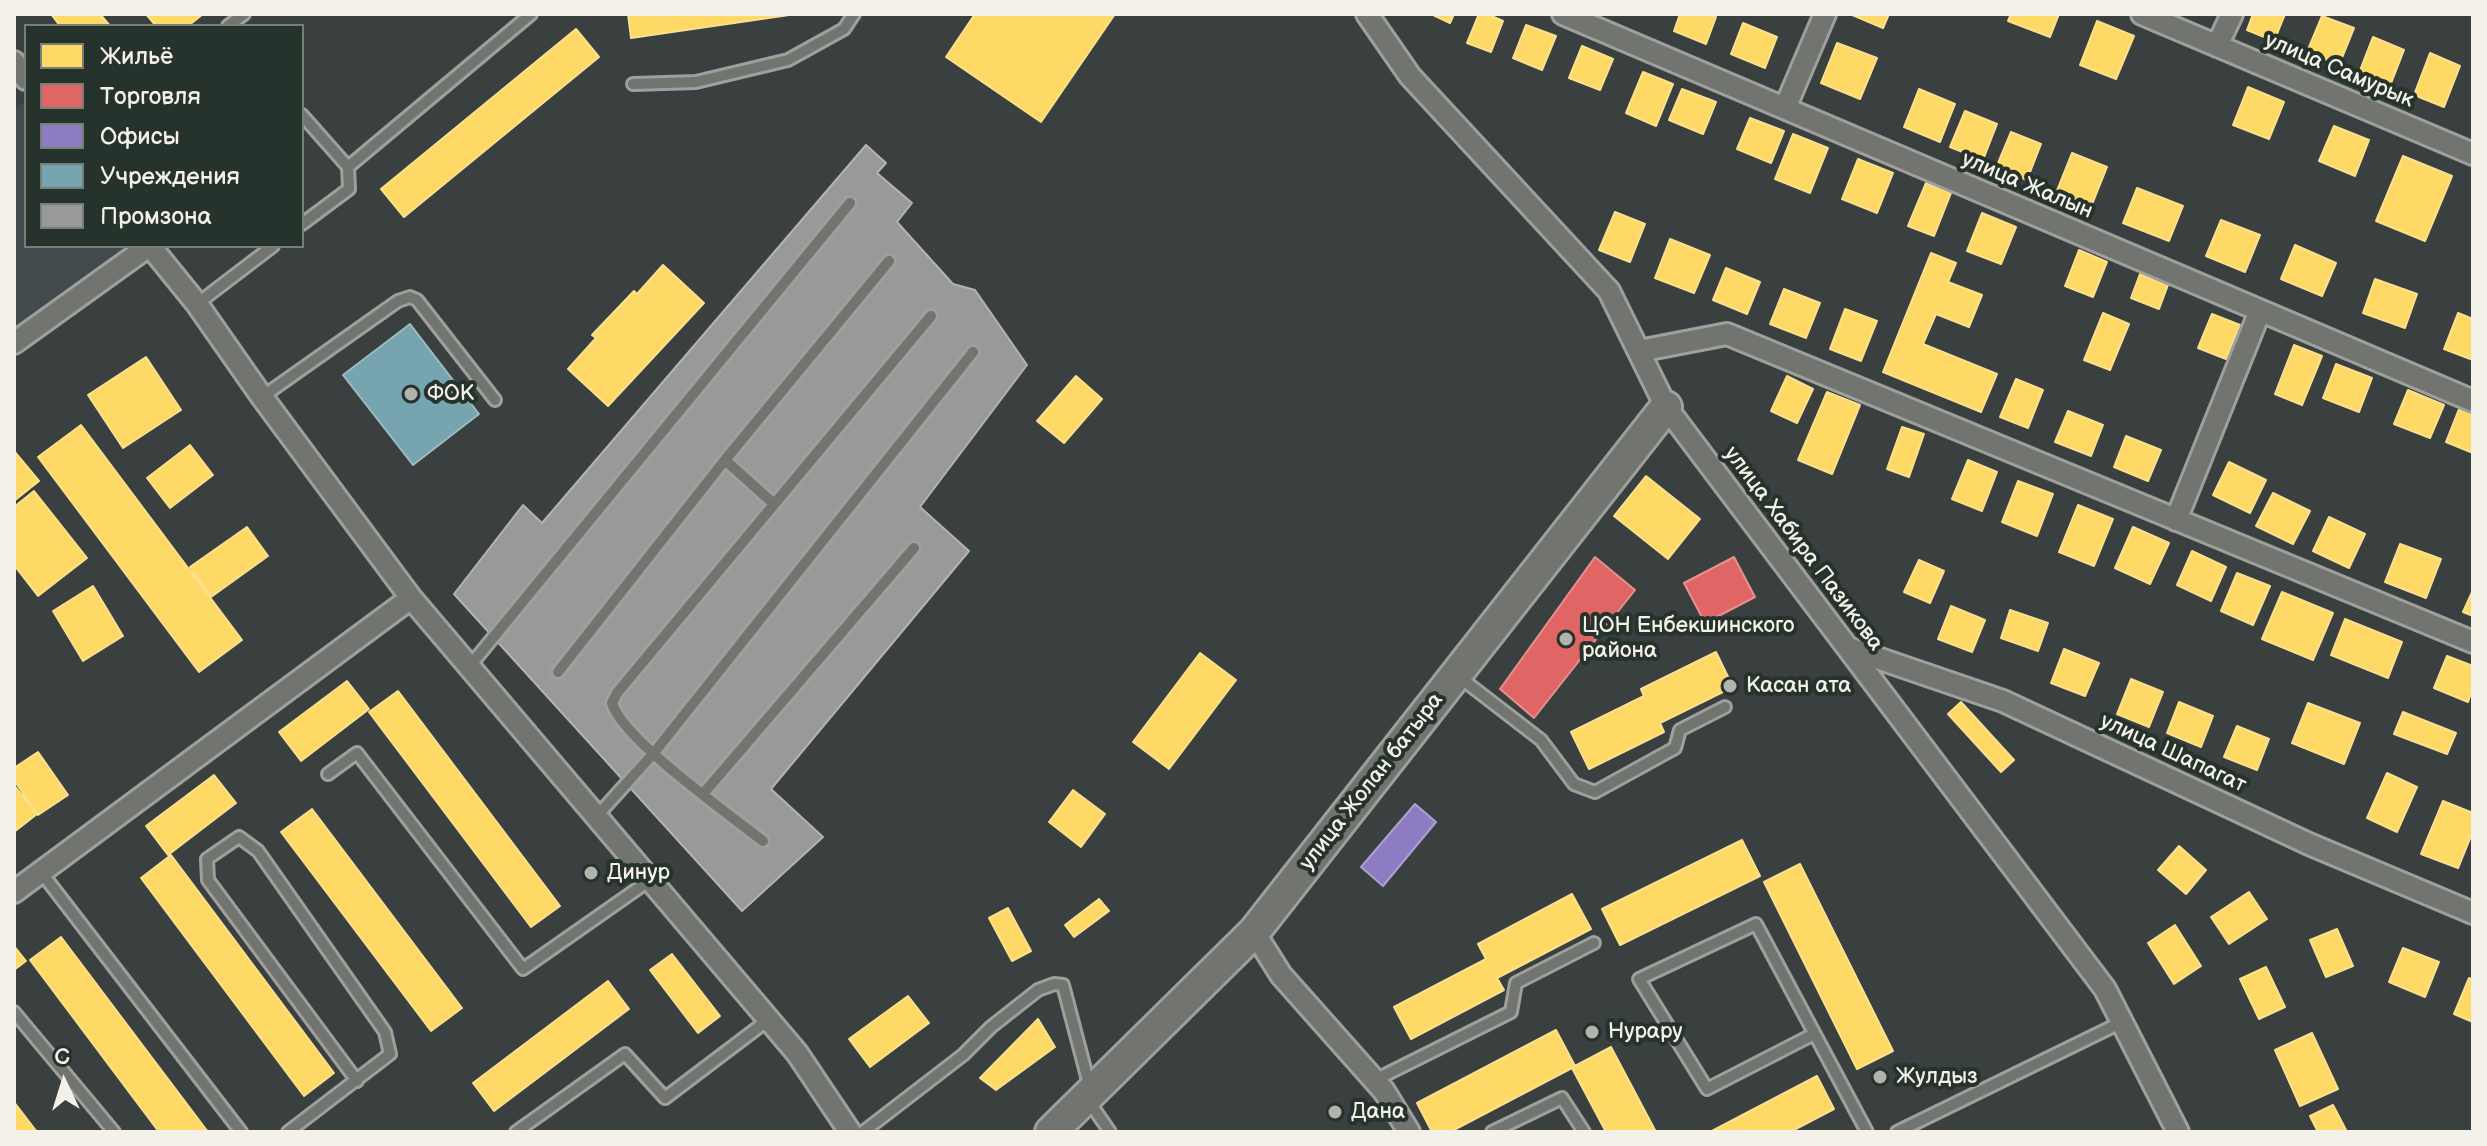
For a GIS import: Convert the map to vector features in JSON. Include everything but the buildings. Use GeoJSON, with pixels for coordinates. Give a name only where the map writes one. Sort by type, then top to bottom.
{"type":"FeatureCollection","features":[{"type":"Feature","properties":{"kind":"street","name":"улица Хабира Пазикова"},"geometry":{"type":"LineString","coordinates":[[1367,14],[1410,76],[1609,291],[1666,407],[2105,989],[2178,1132]]}},
{"type":"Feature","properties":{"kind":"street","name":"улица Жалын"},"geometry":{"type":"LineString","coordinates":[[1563,14],[2473,401]]}},
{"type":"Feature","properties":{"kind":"street"},"geometry":{"type":"LineString","coordinates":[[1785,108],[1825,14]]}},
{"type":"Feature","properties":{"kind":"street","name":"улица Самурык"},"geometry":{"type":"LineString","coordinates":[[2142,14],[2473,154]]}},
{"type":"Feature","properties":{"kind":"street"},"geometry":{"type":"LineString","coordinates":[[2217,46],[2232,14]]}},
{"type":"Feature","properties":{"kind":"street"},"geometry":{"type":"LineString","coordinates":[[14,343],[147,248]]}},
{"type":"Feature","properties":{"kind":"street"},"geometry":{"type":"LineString","coordinates":[[152,248],[197,304],[411,598],[797,1053],[850,1132]]}},
{"type":"Feature","properties":{"kind":"street"},"geometry":{"type":"LineString","coordinates":[[2176,520],[2260,311]]}},
{"type":"Feature","properties":{"kind":"street"},"geometry":{"type":"LineString","coordinates":[[1639,351],[1727,334],[2473,642]]}},
{"type":"Feature","properties":{"kind":"street","name":"улица Жолан батыра"},"geometry":{"type":"LineString","coordinates":[[1051,1132],[1254,932],[1666,407]]}},
{"type":"Feature","properties":{"kind":"street"},"geometry":{"type":"LineString","coordinates":[[14,892],[411,598]]}},
{"type":"Feature","properties":{"kind":"street","name":"улица Шапагат"},"geometry":{"type":"LineString","coordinates":[[1848,648],[2003,701],[2309,844],[2473,913]]}},
{"type":"Feature","properties":{"kind":"street"},"geometry":{"type":"LineString","coordinates":[[1254,932],[1281,975],[1384,1091],[1409,1132]]}},
{"type":"Feature","properties":{"kind":"street"},"geometry":{"type":"LineString","coordinates":[[1031,1132],[1086,1099]]}},
{"type":"Feature","properties":{"kind":"lane"},"geometry":{"type":"LineString","coordinates":[[348,167],[531,14]]}},
{"type":"Feature","properties":{"kind":"lane"},"geometry":{"type":"LineString","coordinates":[[633,84],[696,82],[788,60],[844,29],[854,14]]}},
{"type":"Feature","properties":{"kind":"lane"},"geometry":{"type":"LineString","coordinates":[[304,117],[348,167],[349,189],[304,223]]}},
{"type":"Feature","properties":{"kind":"lane"},"geometry":{"type":"LineString","coordinates":[[469,667],[850,203]]}},
{"type":"Feature","properties":{"kind":"lane"},"geometry":{"type":"LineString","coordinates":[[197,304],[270,248]]}},
{"type":"Feature","properties":{"kind":"lane"},"geometry":{"type":"LineString","coordinates":[[558,672],[725,460],[889,261]]}},
{"type":"Feature","properties":{"kind":"lane"},"geometry":{"type":"LineString","coordinates":[[262,397],[398,301],[410,297],[417,300],[495,400]]}},
{"type":"Feature","properties":{"kind":"lane"},"geometry":{"type":"LineString","coordinates":[[763,841],[653,754],[615,713],[612,703],[617,693],[931,316]]}},
{"type":"Feature","properties":{"kind":"lane"},"geometry":{"type":"LineString","coordinates":[[596,817],[653,754],[973,352]]}},
{"type":"Feature","properties":{"kind":"lane"},"geometry":{"type":"LineString","coordinates":[[725,460],[774,504]]}},
{"type":"Feature","properties":{"kind":"lane"},"geometry":{"type":"LineString","coordinates":[[703,794],[914,548]]}},
{"type":"Feature","properties":{"kind":"lane"},"geometry":{"type":"LineString","coordinates":[[1457,674],[1541,740],[1574,784],[1595,792],[1675,748],[1680,730],[1725,707]]}},
{"type":"Feature","properties":{"kind":"lane"},"geometry":{"type":"LineString","coordinates":[[328,774],[357,753],[523,969],[650,880]]}},
{"type":"Feature","properties":{"kind":"lane"},"geometry":{"type":"LineString","coordinates":[[288,1132],[357,1081],[390,1054],[385,1032],[258,851],[239,837],[207,859],[208,880],[357,1081]]}},
{"type":"Feature","properties":{"kind":"lane"},"geometry":{"type":"LineString","coordinates":[[41,872],[241,1132]]}},
{"type":"Feature","properties":{"kind":"lane"},"geometry":{"type":"LineString","coordinates":[[1814,1034],[1707,1089],[1639,979],[1756,924],[1867,1132]]}},
{"type":"Feature","properties":{"kind":"lane"},"geometry":{"type":"LineString","coordinates":[[1375,1080],[1511,1012],[1516,983],[1594,943]]}},
{"type":"Feature","properties":{"kind":"lane"},"geometry":{"type":"LineString","coordinates":[[863,1132],[963,1055],[991,1027],[1038,990],[1054,984],[1063,985],[1086,1099],[1110,1132]]}},
{"type":"Feature","properties":{"kind":"lane"},"geometry":{"type":"LineString","coordinates":[[14,1012],[114,1132]]}},
{"type":"Feature","properties":{"kind":"lane"},"geometry":{"type":"LineString","coordinates":[[516,1132],[625,1054],[665,1098],[768,1020]]}},
{"type":"Feature","properties":{"kind":"lane"},"geometry":{"type":"LineString","coordinates":[[1897,1132],[2122,1022]]}},
{"type":"Feature","properties":{"kind":"lane"},"geometry":{"type":"LineString","coordinates":[[1492,1132],[1562,1098],[1584,1132]]}},
{"type":"Feature","properties":{"kind":"shaded area"},"geometry":{"type":"Polygon","coordinates":[[[24,102],[24,248],[132,248],[14,333],[14,110],[24,102]]]}},
{"type":"Feature","properties":{"kind":"place","name":"ФОК"},"geometry":{"type":"Point","coordinates":[411,394]}},
{"type":"Feature","properties":{"kind":"place","name":"ЦОН Енбекшинского района"},"geometry":{"type":"Point","coordinates":[1566,639]}},
{"type":"Feature","properties":{"kind":"place","name":"Касан ата"},"geometry":{"type":"Point","coordinates":[1730,686]}},
{"type":"Feature","properties":{"kind":"place","name":"Динур"},"geometry":{"type":"Point","coordinates":[591,873]}},
{"type":"Feature","properties":{"kind":"place","name":"Нурару"},"geometry":{"type":"Point","coordinates":[1592,1032]}},
{"type":"Feature","properties":{"kind":"place","name":"Жулдыз"},"geometry":{"type":"Point","coordinates":[1880,1077]}},
{"type":"Feature","properties":{"kind":"place","name":"Дана"},"geometry":{"type":"Point","coordinates":[1335,1112]}}]}
